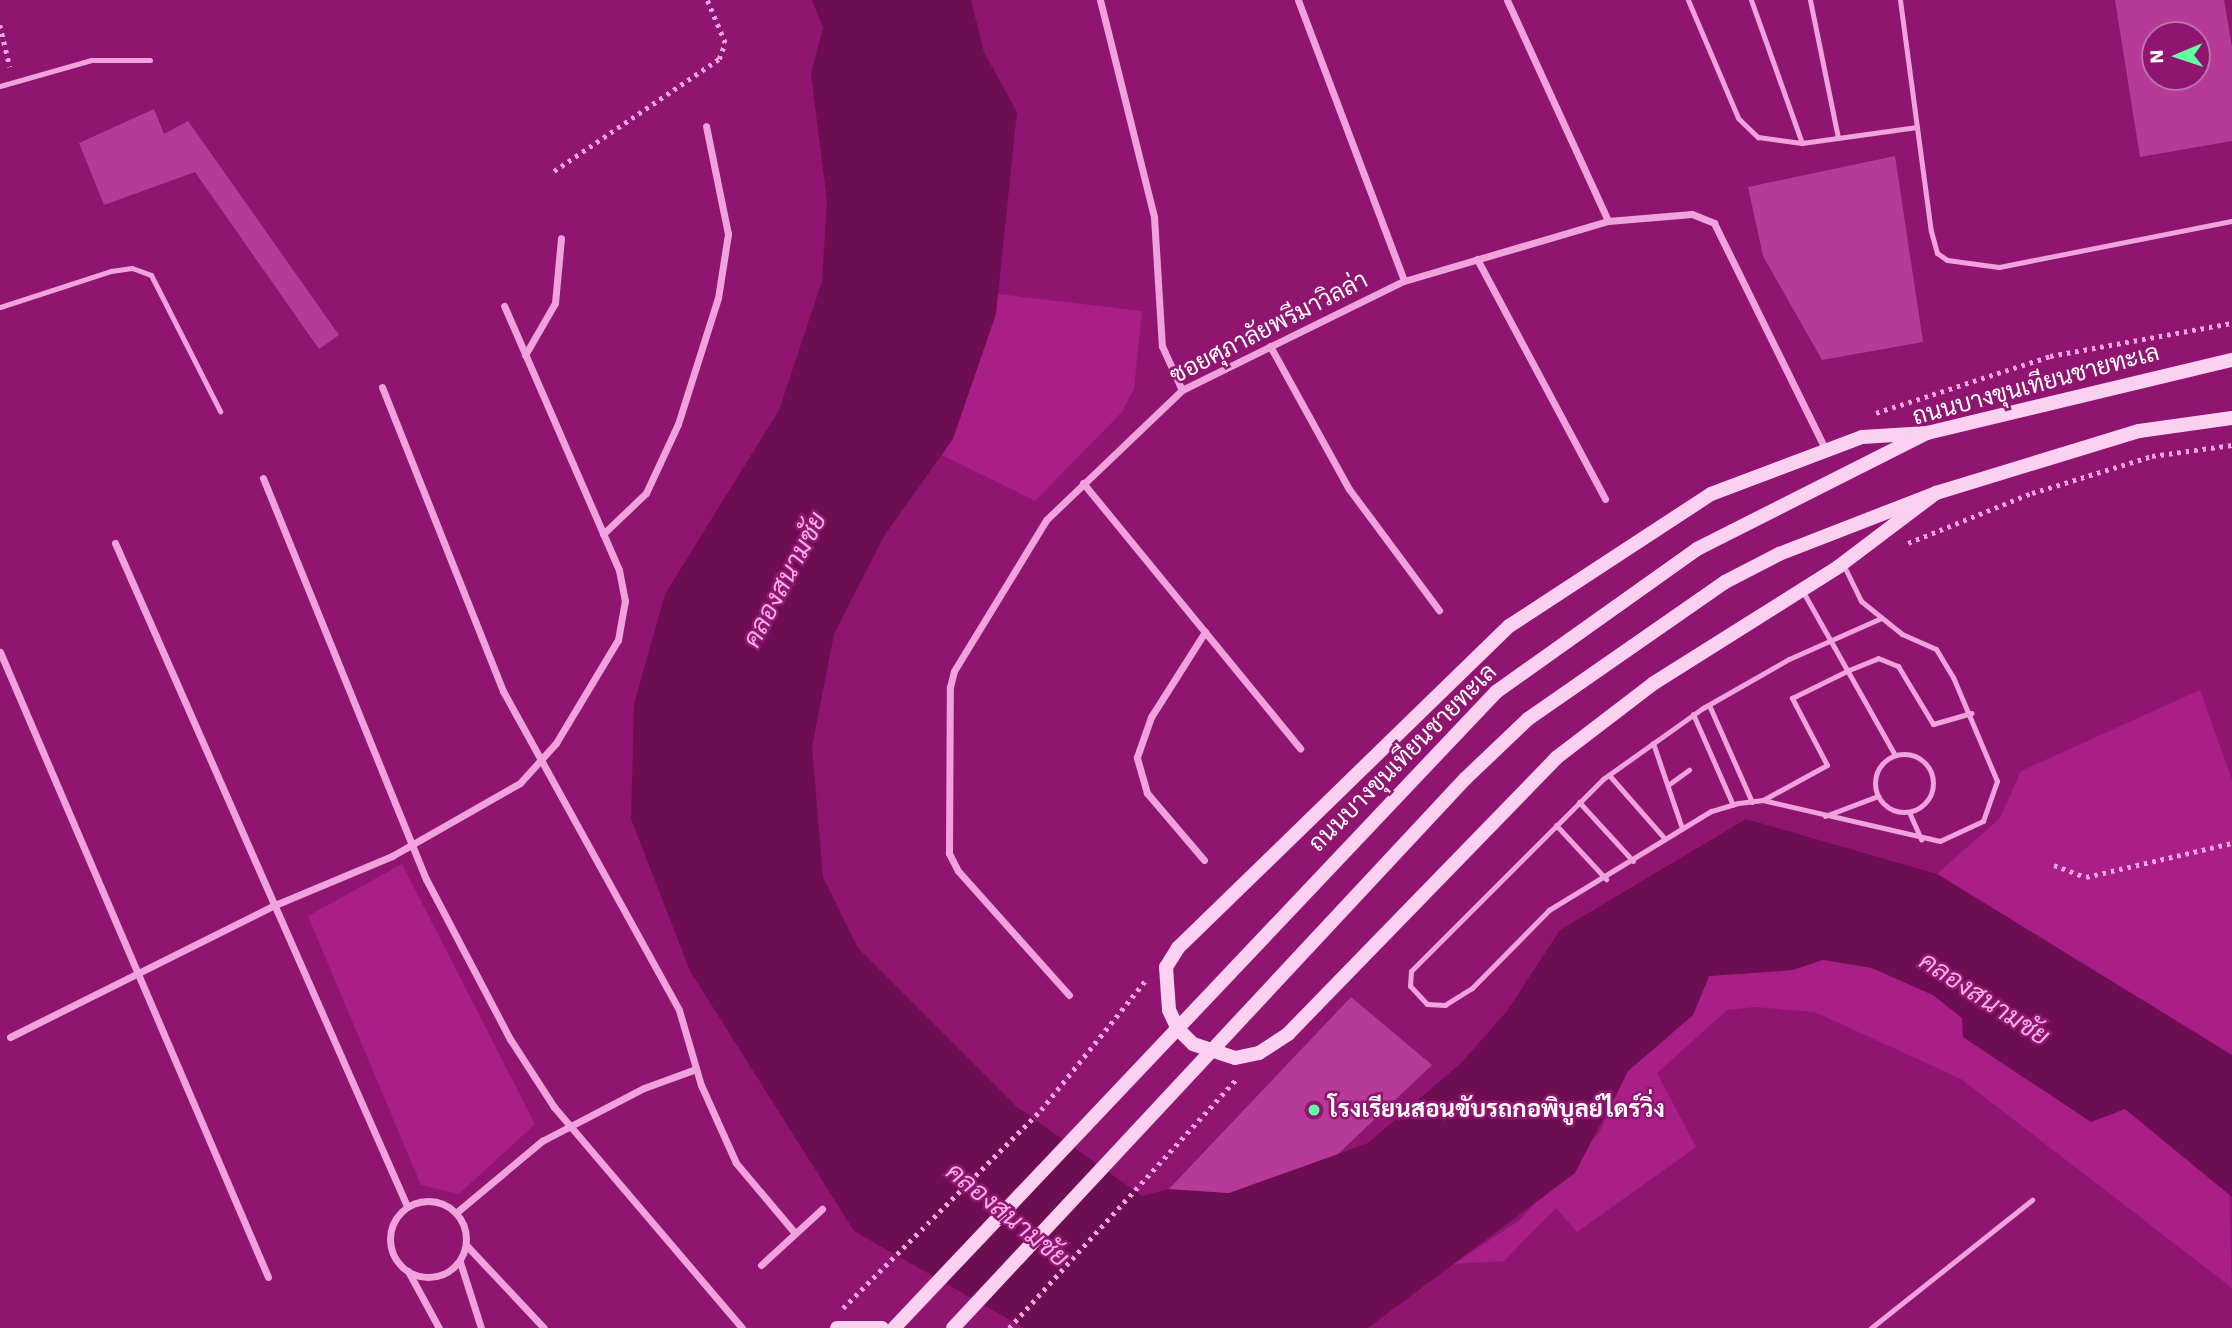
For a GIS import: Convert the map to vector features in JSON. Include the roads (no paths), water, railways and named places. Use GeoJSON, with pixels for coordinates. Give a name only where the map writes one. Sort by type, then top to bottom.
{"type":"FeatureCollection","features":[{"type":"Feature","properties":{"kind":"main road","name":"ถนนบางขุนเทียนชายทะเล"},"geometry":{"type":"LineString","coordinates":[[894,1328],[1486,702],[1697,549],[1927,433],[2232,360]]}},
{"type":"Feature","properties":{"kind":"main road"},"geometry":{"type":"LineString","coordinates":[[953,1328],[1465,779],[1528,719],[1725,582],[1779,554],[1936,493],[2139,431],[2232,418]]}},
{"type":"Feature","properties":{"kind":"main road"},"geometry":{"type":"LineString","coordinates":[[1927,433],[1862,437],[1711,494],[1509,626],[1178,948],[1166,967],[1169,1010],[1178,1028],[1193,1044],[1235,1058],[1259,1053],[1288,1034],[1556,758],[1654,683],[1842,564],[1936,493]]}},
{"type":"Feature","properties":{"kind":"main road"},"geometry":{"type":"LineString","coordinates":[[834,1324],[882,1328]]}},
{"type":"Feature","properties":{"kind":"street"},"geometry":{"type":"LineString","coordinates":[[1100,0],[1154,217],[1162,346],[1182,390]]}},
{"type":"Feature","properties":{"kind":"street"},"geometry":{"type":"LineString","coordinates":[[1298,0],[1404,281]]}},
{"type":"Feature","properties":{"kind":"street"},"geometry":{"type":"LineString","coordinates":[[1507,0],[1608,221]]}},
{"type":"Feature","properties":{"kind":"street"},"geometry":{"type":"LineString","coordinates":[[603,534],[646,494],[678,424],[718,298],[728,234],[706,126]]}},
{"type":"Feature","properties":{"kind":"street","name":"ซอยศุภาลัยพรีมาวิลล่า"},"geometry":{"type":"LineString","coordinates":[[1069,995],[958,871],[946,822],[954,671],[1046,520],[1182,390],[1404,281],[1608,221],[1692,214],[1714,223],[1825,449]]}},
{"type":"Feature","properties":{"kind":"street"},"geometry":{"type":"LineString","coordinates":[[525,355],[555,303],[561,238]]}},
{"type":"Feature","properties":{"kind":"street"},"geometry":{"type":"LineString","coordinates":[[1478,259],[1605,499]]}},
{"type":"Feature","properties":{"kind":"street"},"geometry":{"type":"LineString","coordinates":[[10,1037],[275,905],[412,845],[520,783],[541,760],[618,640],[625,601],[603,534],[504,306]]}},
{"type":"Feature","properties":{"kind":"street"},"geometry":{"type":"LineString","coordinates":[[1270,346],[1349,489],[1439,610]]}},
{"type":"Feature","properties":{"kind":"street"},"geometry":{"type":"LineString","coordinates":[[382,387],[503,691],[679,1010],[696,1069],[736,1163],[795,1233]]}},
{"type":"Feature","properties":{"kind":"street"},"geometry":{"type":"LineString","coordinates":[[263,478],[412,845],[510,1039],[571,1127],[742,1328]]}},
{"type":"Feature","properties":{"kind":"street"},"geometry":{"type":"LineString","coordinates":[[1083,483],[1300,748]]}},
{"type":"Feature","properties":{"kind":"street"},"geometry":{"type":"LineString","coordinates":[[115,543],[407,1206]]}},
{"type":"Feature","properties":{"kind":"street"},"geometry":{"type":"LineString","coordinates":[[1204,860],[1147,793],[1136,757],[1151,717],[1205,632]]}},
{"type":"Feature","properties":{"kind":"street"},"geometry":{"type":"LineString","coordinates":[[0,652],[268,1277]]}},
{"type":"Feature","properties":{"kind":"street"},"geometry":{"type":"LineString","coordinates":[[457,1212],[542,1142],[696,1069]]}},
{"type":"Feature","properties":{"kind":"street"},"geometry":{"type":"LineString","coordinates":[[439,1328],[408,1270],[391,1251],[390,1234],[407,1206],[424,1200],[457,1212]]}},
{"type":"Feature","properties":{"kind":"street"},"geometry":{"type":"LineString","coordinates":[[761,1265],[822,1209]]}},
{"type":"Feature","properties":{"kind":"street"},"geometry":{"type":"LineString","coordinates":[[457,1212],[467,1246],[544,1328]]}},
{"type":"Feature","properties":{"kind":"street"},"geometry":{"type":"LineString","coordinates":[[408,1270],[430,1278],[460,1262],[467,1246]]}},
{"type":"Feature","properties":{"kind":"street"},"geometry":{"type":"LineString","coordinates":[[460,1262],[481,1328]]}},
{"type":"Feature","properties":{"kind":"lane"},"geometry":{"type":"LineString","coordinates":[[1688,0],[1738,118],[1758,137],[1802,143],[1917,127]]}},
{"type":"Feature","properties":{"kind":"lane"},"geometry":{"type":"LineString","coordinates":[[1751,0],[1802,143]]}},
{"type":"Feature","properties":{"kind":"lane"},"geometry":{"type":"LineString","coordinates":[[1810,0],[1838,138]]}},
{"type":"Feature","properties":{"kind":"lane"},"geometry":{"type":"LineString","coordinates":[[1899,0],[1937,253],[1961,267],[2000,267],[2232,221]]}},
{"type":"Feature","properties":{"kind":"lane"},"geometry":{"type":"LineString","coordinates":[[0,86],[91,60],[150,60]]}},
{"type":"Feature","properties":{"kind":"lane"},"geometry":{"type":"LineString","coordinates":[[0,307],[111,271],[132,268],[150,275],[220,411]]}},
{"type":"Feature","properties":{"kind":"lane"},"geometry":{"type":"LineString","coordinates":[[1763,800],[1921,839],[1965,834],[1994,803],[1997,781],[1971,713],[1936,649],[1881,618],[1861,601],[1842,564]]}},
{"type":"Feature","properties":{"kind":"lane"},"geometry":{"type":"LineString","coordinates":[[1802,590],[1895,755]]}},
{"type":"Feature","properties":{"kind":"lane"},"geometry":{"type":"LineString","coordinates":[[1881,618],[1832,640],[1693,714],[1609,775],[1411,971],[1410,986],[1427,1004],[1445,1005],[1472,988],[1549,910],[1606,879],[1682,828],[1733,805],[1763,800],[1827,765],[1792,698],[1849,670],[1878,658],[1898,666],[1933,723],[1971,713]]}},
{"type":"Feature","properties":{"kind":"lane"},"geometry":{"type":"LineString","coordinates":[[1709,705],[1752,802]]}},
{"type":"Feature","properties":{"kind":"lane"},"geometry":{"type":"LineString","coordinates":[[1693,714],[1733,805]]}},
{"type":"Feature","properties":{"kind":"lane"},"geometry":{"type":"LineString","coordinates":[[1653,743],[1682,828]]}},
{"type":"Feature","properties":{"kind":"lane"},"geometry":{"type":"LineString","coordinates":[[1895,755],[1915,755],[1933,777],[1930,795],[1909,812],[1891,809],[1878,796],[1875,776],[1895,755]]}},
{"type":"Feature","properties":{"kind":"lane"},"geometry":{"type":"LineString","coordinates":[[1668,785],[1689,770]]}},
{"type":"Feature","properties":{"kind":"lane"},"geometry":{"type":"LineString","coordinates":[[1609,775],[1665,839]]}},
{"type":"Feature","properties":{"kind":"lane"},"geometry":{"type":"LineString","coordinates":[[1825,816],[1878,796]]}},
{"type":"Feature","properties":{"kind":"lane"},"geometry":{"type":"LineString","coordinates":[[1579,802],[1633,861]]}},
{"type":"Feature","properties":{"kind":"lane"},"geometry":{"type":"LineString","coordinates":[[1909,812],[1921,839]]}},
{"type":"Feature","properties":{"kind":"lane"},"geometry":{"type":"LineString","coordinates":[[1556,825],[1606,879]]}},
{"type":"Feature","properties":{"kind":"lane"},"geometry":{"type":"LineString","coordinates":[[1871,1328],[2032,1200]]}},
{"type":"Feature","properties":{"kind":"water","name":"คลองสนามชัย"},"geometry":{"type":"Polygon","coordinates":[[[812,0],[971,0],[984,52],[1017,112],[996,314],[953,439],[884,536],[834,634],[812,747],[823,877],[858,948],[1016,1106],[1142,1196],[1169,1189],[1229,1193],[1368,1143],[1461,1063],[1507,1011],[1560,930],[1746,819],[1937,874],[2232,1055],[2232,1197],[2125,1109],[2091,1122],[1963,1037],[1962,1018],[1933,995],[1872,968],[1823,960],[1793,970],[1709,976],[1693,1015],[1628,1071],[1575,1173],[1368,1328],[1024,1328],[854,1231],[690,971],[631,819],[634,704],[665,594],[779,410],[822,281],[827,201],[811,74],[823,28],[812,0]]]}},
{"type":"Feature","properties":{"kind":"place","name":"โรงเรียนสอนขับรถกอพิบูลย์ไดร์วิ่ง"},"geometry":{"type":"Point","coordinates":[1314,1110]}}]}
